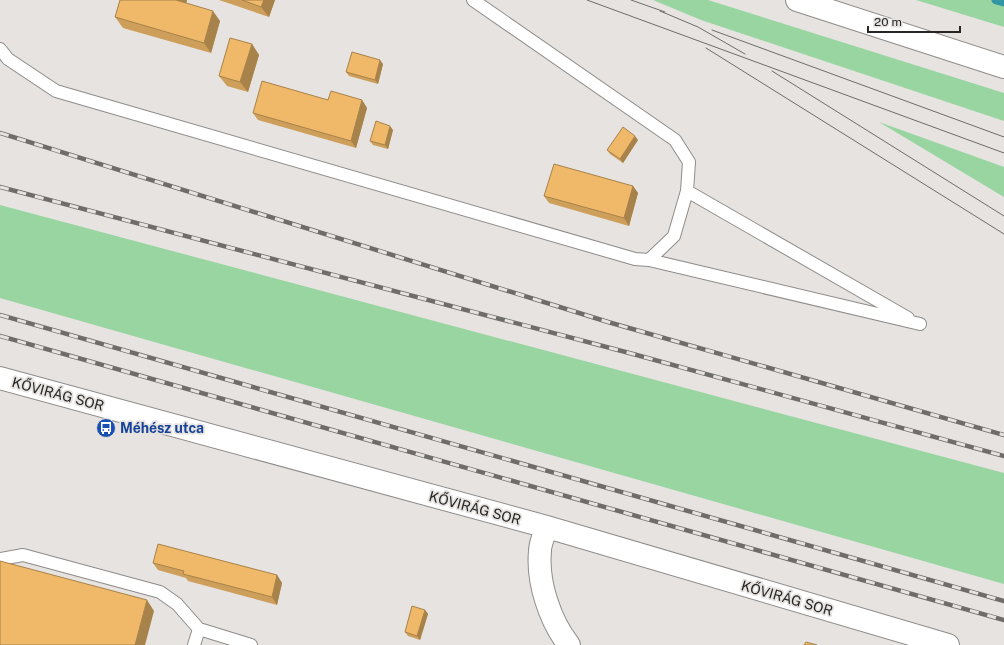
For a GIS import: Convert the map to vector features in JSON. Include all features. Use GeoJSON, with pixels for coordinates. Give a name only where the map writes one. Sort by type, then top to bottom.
{"type":"FeatureCollection","features":[{"type":"Feature","properties":{"kind":"street"},"geometry":{"type":"LineString","coordinates":[[797,0],[1004,67]]}},
{"type":"Feature","properties":{"kind":"street","name":"KŐVIRÁG SOR"},"geometry":{"type":"LineString","coordinates":[[0,378],[547,527],[948,645]]}},
{"type":"Feature","properties":{"kind":"street"},"geometry":{"type":"LineString","coordinates":[[547,527],[540,549],[539,566],[551,616],[569,645]]}},
{"type":"Feature","properties":{"kind":"lane"},"geometry":{"type":"LineString","coordinates":[[473,0],[675,140],[689,162],[687,191],[674,236],[649,260]]}},
{"type":"Feature","properties":{"kind":"lane"},"geometry":{"type":"LineString","coordinates":[[0,49],[8,59],[56,91],[635,259],[649,260],[920,324],[687,191]]}},
{"type":"Feature","properties":{"kind":"lane"},"geometry":{"type":"LineString","coordinates":[[0,560],[23,556],[160,592],[177,604],[199,629],[250,645]]}},
{"type":"Feature","properties":{"kind":"lane"},"geometry":{"type":"LineString","coordinates":[[194,645],[199,629]]}},
{"type":"Feature","properties":{"kind":"green space"},"geometry":{"type":"Polygon","coordinates":[[[653,0],[708,0],[1004,93],[1004,121],[701,20],[653,0]]]}},
{"type":"Feature","properties":{"kind":"green space"},"geometry":{"type":"Polygon","coordinates":[[[916,0],[1004,0],[1004,27],[916,0]]]}},
{"type":"Feature","properties":{"kind":"green space"},"geometry":{"type":"Polygon","coordinates":[[[879,122],[1004,167],[1004,197],[879,122]]]}},
{"type":"Feature","properties":{"kind":"green space"},"geometry":{"type":"Polygon","coordinates":[[[0,205],[1004,473],[1004,584],[0,298],[0,205]]]}},
{"type":"Feature","properties":{"kind":"building"},"geometry":{"type":"Polygon","coordinates":[[[120,0],[176,0],[213,11],[204,43],[115,17],[120,0]]]}},
{"type":"Feature","properties":{"kind":"building"},"geometry":{"type":"Polygon","coordinates":[[[242,0],[264,0],[261,7],[242,0]]]}},
{"type":"Feature","properties":{"kind":"building"},"geometry":{"type":"Polygon","coordinates":[[[230,38],[252,44],[240,82],[219,76],[230,38]]]}},
{"type":"Feature","properties":{"kind":"building"},"geometry":{"type":"Polygon","coordinates":[[[352,52],[380,60],[375,80],[346,72],[352,52]]]}},
{"type":"Feature","properties":{"kind":"building"},"geometry":{"type":"Polygon","coordinates":[[[262,81],[328,100],[331,91],[362,100],[351,141],[253,113],[262,81]]]}},
{"type":"Feature","properties":{"kind":"building"},"geometry":{"type":"Polygon","coordinates":[[[376,121],[390,126],[385,145],[370,141],[376,121]]]}},
{"type":"Feature","properties":{"kind":"building"},"geometry":{"type":"Polygon","coordinates":[[[623,127],[635,136],[620,159],[607,150],[623,127]]]}},
{"type":"Feature","properties":{"kind":"building"},"geometry":{"type":"Polygon","coordinates":[[[554,164],[633,186],[624,218],[544,196],[554,164]]]}},
{"type":"Feature","properties":{"kind":"building"},"geometry":{"type":"Polygon","coordinates":[[[158,544],[277,575],[272,597],[183,574],[184,571],[153,563],[158,544]]]}},
{"type":"Feature","properties":{"kind":"building"},"geometry":{"type":"Polygon","coordinates":[[[0,561],[147,600],[135,645],[0,645],[0,561]]]}},
{"type":"Feature","properties":{"kind":"building"},"geometry":{"type":"Polygon","coordinates":[[[412,606],[425,610],[417,636],[405,632],[412,606]]]}},
{"type":"Feature","properties":{"kind":"building"},"geometry":{"type":"Polygon","coordinates":[[[806,642],[817,645],[804,645],[806,642]]]}},
{"type":"Feature","properties":{"kind":"waterway"},"geometry":{"type":"LineString","coordinates":[[996,0],[1004,2]]}},
{"type":"Feature","properties":{"kind":"tram line"},"geometry":{"type":"LineString","coordinates":[[587,0],[1004,153]]}},
{"type":"Feature","properties":{"kind":"tram line"},"geometry":{"type":"LineString","coordinates":[[631,0],[665,12]]}},
{"type":"Feature","properties":{"kind":"tram line"},"geometry":{"type":"LineString","coordinates":[[660,11],[698,27],[745,54]]}},
{"type":"Feature","properties":{"kind":"tram line"},"geometry":{"type":"LineString","coordinates":[[712,30],[1004,137]]}},
{"type":"Feature","properties":{"kind":"tram line"},"geometry":{"type":"LineString","coordinates":[[706,48],[1004,234]]}},
{"type":"Feature","properties":{"kind":"tram line"},"geometry":{"type":"LineString","coordinates":[[772,71],[1004,216]]}},
{"type":"Feature","properties":{"kind":"railway"},"geometry":{"type":"LineString","coordinates":[[0,133],[608,322],[1004,435]]}},
{"type":"Feature","properties":{"kind":"railway"},"geometry":{"type":"LineString","coordinates":[[0,187],[633,354],[1004,456]]}},
{"type":"Feature","properties":{"kind":"railway"},"geometry":{"type":"LineString","coordinates":[[0,315],[1004,601]]}},
{"type":"Feature","properties":{"kind":"railway"},"geometry":{"type":"LineString","coordinates":[[0,336],[1004,620]]}},
{"type":"Feature","properties":{"kind":"place","name":"Méhész utca"},"geometry":{"type":"Point","coordinates":[106,428]}}]}
